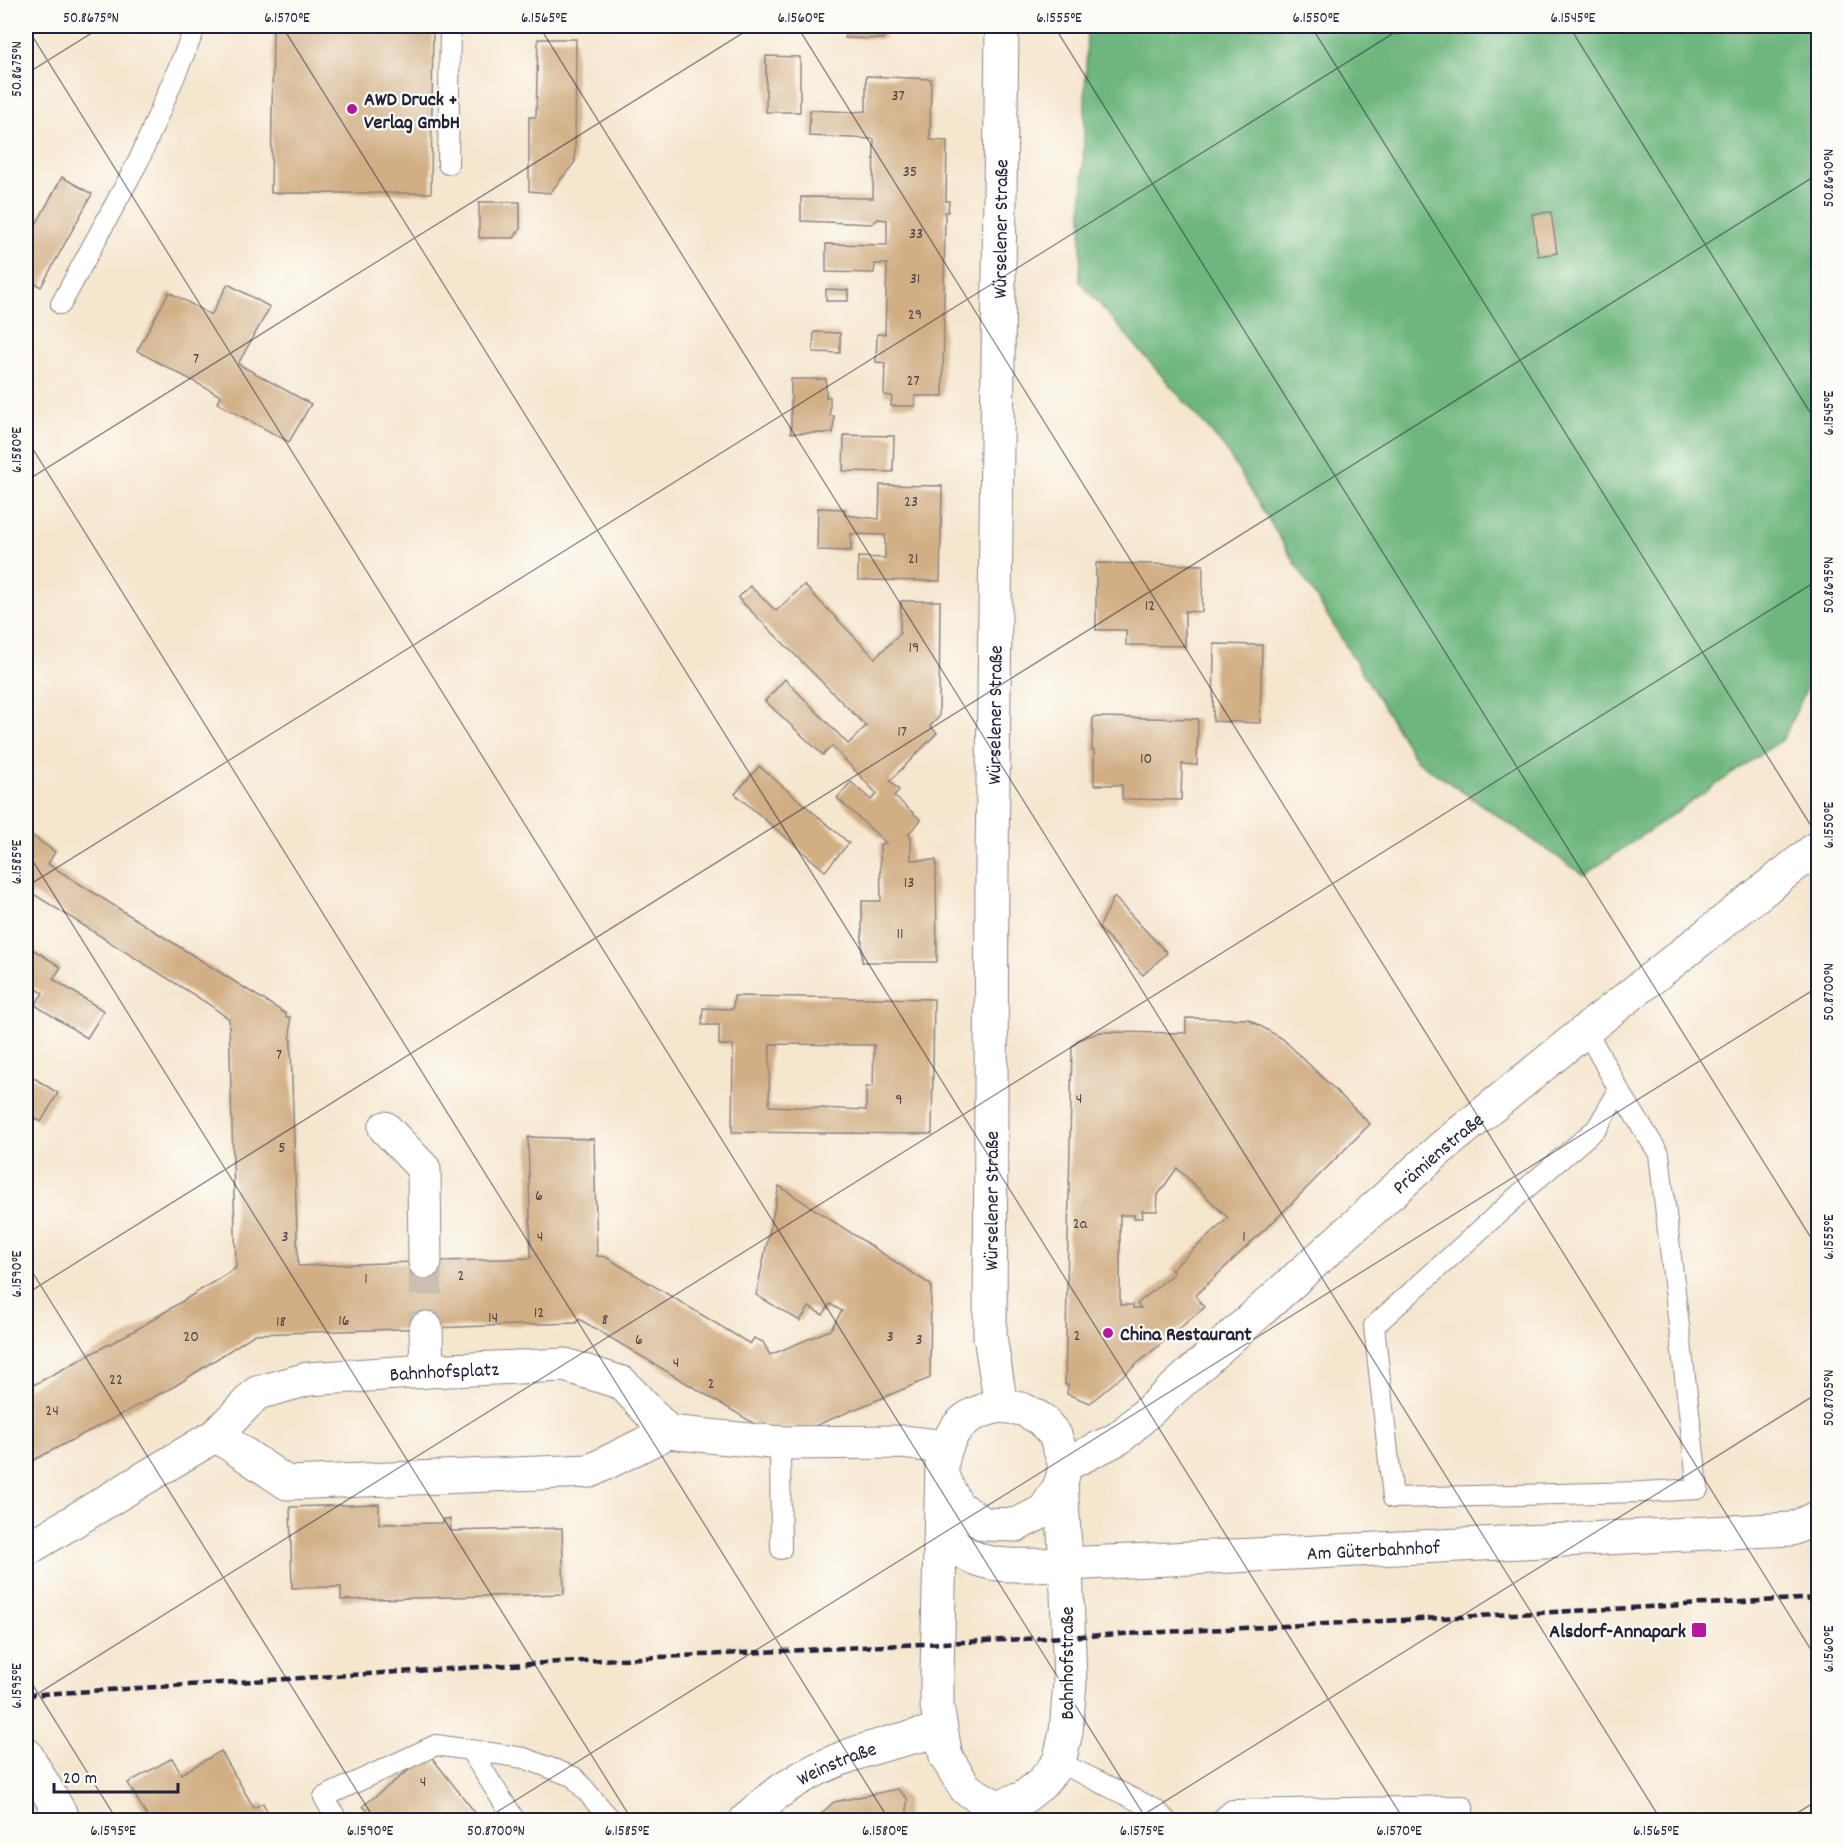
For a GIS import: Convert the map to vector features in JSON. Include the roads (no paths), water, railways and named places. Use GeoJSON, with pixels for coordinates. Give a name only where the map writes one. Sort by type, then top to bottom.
{"type":"FeatureCollection","features":[{"type":"Feature","properties":{"kind":"street","name":"Würselener Straße"},"geometry":{"type":"LineString","coordinates":[[1001,1406],[990,1324],[992,817],[1002,26]]}},
{"type":"Feature","properties":{"kind":"street","name":"Prämienstraße"},"geometry":{"type":"LineString","coordinates":[[1063,1475],[1119,1438],[1440,1149],[1586,1029],[1818,847]]}},
{"type":"Feature","properties":{"kind":"street"},"geometry":{"type":"LineString","coordinates":[[385,1128],[424,1169],[425,1262]]}},
{"type":"Feature","properties":{"kind":"street"},"geometry":{"type":"LineString","coordinates":[[426,1329],[428,1371]]}},
{"type":"Feature","properties":{"kind":"street","name":"Bahnhofsplatz"},"geometry":{"type":"LineString","coordinates":[[26,1550],[216,1435],[257,1393],[308,1379],[565,1365],[622,1383],[668,1432]]}},
{"type":"Feature","properties":{"kind":"street"},"geometry":{"type":"LineString","coordinates":[[1001,1406],[983,1409],[967,1418],[953,1431],[944,1462],[957,1506],[984,1524],[1016,1525],[1044,1511],[1063,1475]]}},
{"type":"Feature","properties":{"kind":"street","name":"Bahnhofstraße"},"geometry":{"type":"LineString","coordinates":[[944,1462],[937,1684],[940,1731],[946,1757],[966,1790],[996,1814],[1041,1784],[1059,1762],[1066,1732],[1070,1682],[1063,1475],[1055,1435],[1041,1419],[1022,1409],[1001,1406]]}},
{"type":"Feature","properties":{"kind":"street"},"geometry":{"type":"LineString","coordinates":[[216,1435],[287,1483],[590,1471],[668,1432],[780,1443],[902,1442],[944,1462]]}},
{"type":"Feature","properties":{"kind":"street","name":"Am Güterbahnhof"},"geometry":{"type":"LineString","coordinates":[[941,1525],[954,1545],[979,1560],[1001,1564],[1066,1564],[1792,1529],[1818,1517]]}},
{"type":"Feature","properties":{"kind":"street","name":"Weinstraße"},"geometry":{"type":"LineString","coordinates":[[746,1821],[784,1787],[829,1763],[907,1738],[940,1731]]}},
{"type":"Feature","properties":{"kind":"street"},"geometry":{"type":"LineString","coordinates":[[28,1763],[64,1821]]}},
{"type":"Feature","properties":{"kind":"lane"},"geometry":{"type":"LineString","coordinates":[[61,304],[139,160],[196,26]]}},
{"type":"Feature","properties":{"kind":"lane"},"geometry":{"type":"LineString","coordinates":[[448,164],[450,26]]}},
{"type":"Feature","properties":{"kind":"lane"},"geometry":{"type":"LineString","coordinates":[[1586,1029],[1619,1090],[1659,1154],[1698,1489],[1393,1498],[1374,1326],[1522,1192],[1598,1128],[1619,1090]]}},
{"type":"Feature","properties":{"kind":"lane"},"geometry":{"type":"LineString","coordinates":[[780,1443],[781,1549]]}},
{"type":"Feature","properties":{"kind":"lane"},"geometry":{"type":"LineString","coordinates":[[337,1821],[324,1797],[436,1745],[524,1758],[574,1777],[611,1821]]}},
{"type":"Feature","properties":{"kind":"lane"},"geometry":{"type":"LineString","coordinates":[[470,1750],[515,1821]]}},
{"type":"Feature","properties":{"kind":"lane"},"geometry":{"type":"LineString","coordinates":[[1059,1762],[1155,1810],[1166,1821]]}},
{"type":"Feature","properties":{"kind":"lane"},"geometry":{"type":"LineString","coordinates":[[1221,1821],[1232,1810],[1463,1806],[1463,1821]]}},
{"type":"Feature","properties":{"kind":"tunnel"},"geometry":{"type":"LineString","coordinates":[[425,1262],[426,1328]]}},
{"type":"Feature","properties":{"kind":"railway"},"geometry":{"type":"LineString","coordinates":[[26,1695],[561,1662],[1818,1598]]}},
{"type":"Feature","properties":{"kind":"place","name":"AWD Druck + Verlag GmbH"},"geometry":{"type":"Point","coordinates":[352,109]}},
{"type":"Feature","properties":{"kind":"place","name":"China Restaurant"},"geometry":{"type":"Point","coordinates":[1108,1333]}},
{"type":"Feature","properties":{"kind":"place","name":"Alsdorf-Annapark"},"geometry":{"type":"Point","coordinates":[1699,1630]}}]}
